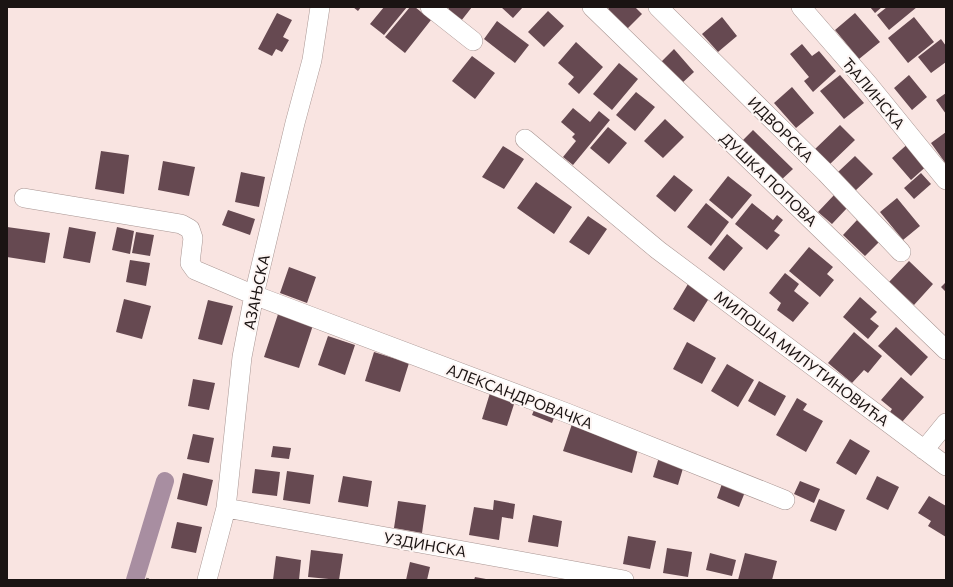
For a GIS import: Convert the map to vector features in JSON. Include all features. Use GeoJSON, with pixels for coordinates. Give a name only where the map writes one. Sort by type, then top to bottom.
{"type":"FeatureCollection","features":[{"type":"Feature","properties":{"kind":"street","name":"АЗАЊСКА"},"geometry":{"type":"LineString","coordinates":[[207,580],[226,508],[242,357],[254,295],[294,123],[312,60],[320,7]]}},
{"type":"Feature","properties":{"kind":"street"},"geometry":{"type":"LineString","coordinates":[[430,7],[474,41]]}},
{"type":"Feature","properties":{"kind":"street","name":"ДУШКА ПОПОВА"},"geometry":{"type":"LineString","coordinates":[[592,7],[946,350]]}},
{"type":"Feature","properties":{"kind":"street","name":"ИДВОРСКА"},"geometry":{"type":"LineString","coordinates":[[658,7],[826,173],[901,252]]}},
{"type":"Feature","properties":{"kind":"street","name":"ЂАЛИНСКА"},"geometry":{"type":"LineString","coordinates":[[801,7],[868,84],[946,180]]}},
{"type":"Feature","properties":{"kind":"street","name":"МИЛОША МИЛУТИНОВИЋА"},"geometry":{"type":"LineString","coordinates":[[524,139],[658,250],[946,466]]}},
{"type":"Feature","properties":{"kind":"street","name":"АЛЕКСАНДРОВАЧКА"},"geometry":{"type":"LineString","coordinates":[[24,198],[181,224],[190,229],[193,238],[190,263],[195,270],[254,295],[560,410],[785,500]]}},
{"type":"Feature","properties":{"kind":"street"},"geometry":{"type":"LineString","coordinates":[[924,450],[946,423]]}},
{"type":"Feature","properties":{"kind":"street","name":"УЗДИНСКА"},"geometry":{"type":"LineString","coordinates":[[226,508],[624,580]]}},
{"type":"Feature","properties":{"kind":"path"},"geometry":{"type":"LineString","coordinates":[[146,579],[151,580]]}},
{"type":"Feature","properties":{"kind":"building"},"geometry":{"type":"Polygon","coordinates":[[[353,7],[361,7],[358,11],[353,7]]]}},
{"type":"Feature","properties":{"kind":"building"},"geometry":{"type":"Polygon","coordinates":[[[384,7],[407,7],[384,35],[370,24],[384,7]]]}},
{"type":"Feature","properties":{"kind":"building"},"geometry":{"type":"Polygon","coordinates":[[[410,7],[415,7],[431,20],[405,53],[385,37],[410,7]]]}},
{"type":"Feature","properties":{"kind":"building"},"geometry":{"type":"Polygon","coordinates":[[[450,7],[472,7],[461,21],[447,10],[450,7]]]}},
{"type":"Feature","properties":{"kind":"building"},"geometry":{"type":"Polygon","coordinates":[[[501,7],[523,7],[513,18],[501,7]]]}},
{"type":"Feature","properties":{"kind":"building"},"geometry":{"type":"Polygon","coordinates":[[[610,7],[635,7],[642,14],[626,30],[606,11],[610,7]]]}},
{"type":"Feature","properties":{"kind":"building"},"geometry":{"type":"Polygon","coordinates":[[[870,7],[882,7],[875,13],[870,7]]]}},
{"type":"Feature","properties":{"kind":"building"},"geometry":{"type":"Polygon","coordinates":[[[887,7],[917,7],[889,30],[877,15],[887,7]]]}},
{"type":"Feature","properties":{"kind":"building"},"geometry":{"type":"Polygon","coordinates":[[[548,11],[564,26],[544,47],[528,32],[548,11]]]}},
{"type":"Feature","properties":{"kind":"building"},"geometry":{"type":"Polygon","coordinates":[[[277,13],[292,20],[283,37],[289,40],[282,52],[276,49],[272,56],[258,49],[277,13]]]}},
{"type":"Feature","properties":{"kind":"building"},"geometry":{"type":"Polygon","coordinates":[[[855,13],[880,42],[859,59],[835,30],[855,13]]]}},
{"type":"Feature","properties":{"kind":"building"},"geometry":{"type":"Polygon","coordinates":[[[722,17],[737,36],[718,52],[702,34],[722,17]]]}},
{"type":"Feature","properties":{"kind":"building"},"geometry":{"type":"Polygon","coordinates":[[[914,17],[934,42],[908,63],[888,38],[914,17]]]}},
{"type":"Feature","properties":{"kind":"building"},"geometry":{"type":"Polygon","coordinates":[[[497,21],[529,45],[515,63],[484,39],[497,21]]]}},
{"type":"Feature","properties":{"kind":"building"},"geometry":{"type":"Polygon","coordinates":[[[941,39],[946,46],[946,62],[931,73],[918,57],[941,39]]]}},
{"type":"Feature","properties":{"kind":"building"},"geometry":{"type":"Polygon","coordinates":[[[576,42],[603,67],[579,94],[568,84],[574,77],[558,63],[576,42]]]}},
{"type":"Feature","properties":{"kind":"building"},"geometry":{"type":"Polygon","coordinates":[[[802,44],[812,56],[819,51],[836,71],[813,92],[804,81],[809,77],[790,54],[802,44]]]}},
{"type":"Feature","properties":{"kind":"building"},"geometry":{"type":"Polygon","coordinates":[[[674,49],[694,72],[681,84],[661,62],[674,49]]]}},
{"type":"Feature","properties":{"kind":"building"},"geometry":{"type":"Polygon","coordinates":[[[472,56],[495,73],[475,99],[452,81],[472,56]]]}},
{"type":"Feature","properties":{"kind":"building"},"geometry":{"type":"Polygon","coordinates":[[[619,63],[638,79],[612,110],[593,94],[619,63]]]}},
{"type":"Feature","properties":{"kind":"building"},"geometry":{"type":"Polygon","coordinates":[[[840,75],[864,103],[844,119],[820,91],[840,75]]]}},
{"type":"Feature","properties":{"kind":"building"},"geometry":{"type":"Polygon","coordinates":[[[909,75],[927,97],[912,110],[894,88],[909,75]]]}},
{"type":"Feature","properties":{"kind":"building"},"geometry":{"type":"Polygon","coordinates":[[[792,87],[814,113],[796,128],[774,103],[792,87]]]}},
{"type":"Feature","properties":{"kind":"building"},"geometry":{"type":"Polygon","coordinates":[[[636,92],[655,107],[635,131],[616,115],[636,92]]]}},
{"type":"Feature","properties":{"kind":"building"},"geometry":{"type":"Polygon","coordinates":[[[946,93],[946,114],[936,100],[946,93]]]}},
{"type":"Feature","properties":{"kind":"building"},"geometry":{"type":"Polygon","coordinates":[[[573,108],[590,122],[599,111],[610,120],[573,165],[563,157],[576,141],[572,137],[575,134],[561,122],[573,108]]]}},
{"type":"Feature","properties":{"kind":"building"},"geometry":{"type":"Polygon","coordinates":[[[665,119],[684,137],[663,158],[644,141],[665,119]]]}},
{"type":"Feature","properties":{"kind":"building"},"geometry":{"type":"Polygon","coordinates":[[[840,125],[855,140],[829,165],[814,150],[840,125]]]}},
{"type":"Feature","properties":{"kind":"building"},"geometry":{"type":"Polygon","coordinates":[[[608,127],[627,143],[609,164],[590,148],[608,127]]]}},
{"type":"Feature","properties":{"kind":"building"},"geometry":{"type":"Polygon","coordinates":[[[753,130],[793,169],[779,182],[740,143],[753,130]]]}},
{"type":"Feature","properties":{"kind":"building"},"geometry":{"type":"Polygon","coordinates":[[[946,132],[946,164],[931,143],[946,132]]]}},
{"type":"Feature","properties":{"kind":"building"},"geometry":{"type":"Polygon","coordinates":[[[911,141],[930,163],[911,180],[892,158],[911,141]]]}},
{"type":"Feature","properties":{"kind":"building"},"geometry":{"type":"Polygon","coordinates":[[[503,146],[524,159],[504,189],[482,177],[503,146]]]}},
{"type":"Feature","properties":{"kind":"building"},"geometry":{"type":"Polygon","coordinates":[[[101,151],[129,155],[124,194],[95,189],[101,151]]]}},
{"type":"Feature","properties":{"kind":"building"},"geometry":{"type":"Polygon","coordinates":[[[855,156],[873,174],[855,191],[838,172],[855,156]]]}},
{"type":"Feature","properties":{"kind":"building"},"geometry":{"type":"Polygon","coordinates":[[[163,161],[195,167],[189,196],[158,190],[163,161]]]}},
{"type":"Feature","properties":{"kind":"building"},"geometry":{"type":"Polygon","coordinates":[[[241,172],[265,177],[259,207],[235,202],[241,172]]]}},
{"type":"Feature","properties":{"kind":"building"},"geometry":{"type":"Polygon","coordinates":[[[921,173],[931,184],[914,199],[904,188],[921,173]]]}},
{"type":"Feature","properties":{"kind":"building"},"geometry":{"type":"Polygon","coordinates":[[[674,175],[693,190],[675,212],[656,196],[674,175]]]}},
{"type":"Feature","properties":{"kind":"building"},"geometry":{"type":"Polygon","coordinates":[[[728,176],[752,195],[732,219],[709,200],[728,176]]]}},
{"type":"Feature","properties":{"kind":"building"},"geometry":{"type":"Polygon","coordinates":[[[536,182],[572,207],[554,234],[517,208],[536,182]]]}},
{"type":"Feature","properties":{"kind":"building"},"geometry":{"type":"Polygon","coordinates":[[[835,194],[848,207],[832,224],[818,212],[835,194]]]}},
{"type":"Feature","properties":{"kind":"building"},"geometry":{"type":"Polygon","coordinates":[[[897,198],[920,226],[903,240],[880,212],[897,198]]]}},
{"type":"Feature","properties":{"kind":"building"},"geometry":{"type":"Polygon","coordinates":[[[706,203],[729,222],[711,246],[687,227],[706,203]]]}},
{"type":"Feature","properties":{"kind":"building"},"geometry":{"type":"Polygon","coordinates":[[[752,203],[773,220],[777,215],[783,220],[774,231],[780,235],[767,250],[735,224],[752,203]]]}},
{"type":"Feature","properties":{"kind":"building"},"geometry":{"type":"Polygon","coordinates":[[[228,210],[255,219],[250,235],[222,225],[228,210]]]}},
{"type":"Feature","properties":{"kind":"building"},"geometry":{"type":"Polygon","coordinates":[[[588,216],[607,229],[589,255],[569,242],[588,216]]]}},
{"type":"Feature","properties":{"kind":"building"},"geometry":{"type":"Polygon","coordinates":[[[857,220],[880,241],[865,256],[843,235],[857,220]]]}},
{"type":"Feature","properties":{"kind":"building"},"geometry":{"type":"Polygon","coordinates":[[[7,227],[50,233],[45,263],[7,257],[7,227]]]}},
{"type":"Feature","properties":{"kind":"building"},"geometry":{"type":"Polygon","coordinates":[[[69,227],[96,232],[90,263],[63,258],[69,227]]]}},
{"type":"Feature","properties":{"kind":"building"},"geometry":{"type":"Polygon","coordinates":[[[117,227],[134,231],[130,254],[112,250],[117,227]]]}},
{"type":"Feature","properties":{"kind":"building"},"geometry":{"type":"Polygon","coordinates":[[[136,232],[154,235],[150,256],[132,253],[136,232]]]}},
{"type":"Feature","properties":{"kind":"building"},"geometry":{"type":"Polygon","coordinates":[[[727,234],[743,248],[724,271],[708,258],[727,234]]]}},
{"type":"Feature","properties":{"kind":"building"},"geometry":{"type":"Polygon","coordinates":[[[809,247],[833,267],[827,274],[834,280],[820,297],[789,271],[809,247]]]}},
{"type":"Feature","properties":{"kind":"building"},"geometry":{"type":"Polygon","coordinates":[[[130,260],[150,263],[146,286],[126,282],[130,260]]]}},
{"type":"Feature","properties":{"kind":"building"},"geometry":{"type":"Polygon","coordinates":[[[909,261],[933,284],[914,305],[889,282],[909,261]]]}},
{"type":"Feature","properties":{"kind":"building"},"geometry":{"type":"Polygon","coordinates":[[[289,267],[316,277],[307,303],[280,293],[289,267]]]}},
{"type":"Feature","properties":{"kind":"building"},"geometry":{"type":"Polygon","coordinates":[[[785,273],[799,284],[794,291],[809,303],[793,322],[777,310],[781,303],[769,293],[785,273]]]}},
{"type":"Feature","properties":{"kind":"building"},"geometry":{"type":"Polygon","coordinates":[[[691,279],[713,292],[694,322],[673,309],[691,279]]]}},
{"type":"Feature","properties":{"kind":"building"},"geometry":{"type":"Polygon","coordinates":[[[946,282],[946,292],[941,287],[946,282]]]}},
{"type":"Feature","properties":{"kind":"building"},"geometry":{"type":"Polygon","coordinates":[[[860,297],[877,312],[870,319],[879,326],[868,339],[843,317],[860,297]]]}},
{"type":"Feature","properties":{"kind":"building"},"geometry":{"type":"Polygon","coordinates":[[[124,299],[151,306],[142,339],[116,332],[124,299]]]}},
{"type":"Feature","properties":{"kind":"building"},"geometry":{"type":"Polygon","coordinates":[[[208,300],[233,306],[222,345],[198,339],[208,300]]]}},
{"type":"Feature","properties":{"kind":"building"},"geometry":{"type":"Polygon","coordinates":[[[280,308],[315,319],[299,368],[264,357],[280,308]]]}},
{"type":"Feature","properties":{"kind":"building"},"geometry":{"type":"Polygon","coordinates":[[[896,327],[928,357],[911,376],[878,346],[896,327]]]}},
{"type":"Feature","properties":{"kind":"building"},"geometry":{"type":"Polygon","coordinates":[[[854,332],[882,356],[868,373],[864,370],[852,383],[828,363],[854,332]]]}},
{"type":"Feature","properties":{"kind":"building"},"geometry":{"type":"Polygon","coordinates":[[[328,336],[355,345],[345,375],[318,365],[328,336]]]}},
{"type":"Feature","properties":{"kind":"building"},"geometry":{"type":"Polygon","coordinates":[[[687,342],[716,358],[702,384],[673,369],[687,342]]]}},
{"type":"Feature","properties":{"kind":"building"},"geometry":{"type":"Polygon","coordinates":[[[374,352],[409,363],[400,392],[365,381],[374,352]]]}},
{"type":"Feature","properties":{"kind":"building"},"geometry":{"type":"Polygon","coordinates":[[[727,364],[754,380],[738,407],[711,391],[727,364]]]}},
{"type":"Feature","properties":{"kind":"building"},"geometry":{"type":"Polygon","coordinates":[[[901,377],[924,397],[902,422],[890,412],[892,409],[881,400],[901,377]]]}},
{"type":"Feature","properties":{"kind":"building"},"geometry":{"type":"Polygon","coordinates":[[[193,379],[215,383],[209,410],[188,406],[193,379]]]}},
{"type":"Feature","properties":{"kind":"building"},"geometry":{"type":"Polygon","coordinates":[[[759,381],[786,396],[775,416],[748,401],[759,381]]]}},
{"type":"Feature","properties":{"kind":"building"},"geometry":{"type":"Polygon","coordinates":[[[490,393],[515,401],[507,426],[482,419],[490,393]]]}},
{"type":"Feature","properties":{"kind":"building"},"geometry":{"type":"Polygon","coordinates":[[[797,398],[807,404],[803,410],[823,421],[806,452],[776,435],[797,398]]]}},
{"type":"Feature","properties":{"kind":"building"},"geometry":{"type":"Polygon","coordinates":[[[536,405],[556,413],[552,423],[532,415],[536,405]]]}},
{"type":"Feature","properties":{"kind":"building"},"geometry":{"type":"Polygon","coordinates":[[[572,424],[638,449],[632,473],[563,451],[572,424]]]}},
{"type":"Feature","properties":{"kind":"building"},"geometry":{"type":"Polygon","coordinates":[[[193,434],[214,438],[209,463],[187,459],[193,434]]]}},
{"type":"Feature","properties":{"kind":"building"},"geometry":{"type":"Polygon","coordinates":[[[850,439],[870,451],[856,475],[836,463],[850,439]]]}},
{"type":"Feature","properties":{"kind":"building"},"geometry":{"type":"Polygon","coordinates":[[[273,446],[291,448],[289,459],[271,457],[273,446]]]}},
{"type":"Feature","properties":{"kind":"building"},"geometry":{"type":"Polygon","coordinates":[[[659,457],[684,465],[678,485],[653,477],[659,457]]]}},
{"type":"Feature","properties":{"kind":"building"},"geometry":{"type":"Polygon","coordinates":[[[255,469],[280,472],[277,496],[252,493],[255,469]]]}},
{"type":"Feature","properties":{"kind":"building"},"geometry":{"type":"Polygon","coordinates":[[[287,471],[314,475],[310,504],[283,500],[287,471]]]}},
{"type":"Feature","properties":{"kind":"building"},"geometry":{"type":"Polygon","coordinates":[[[183,473],[213,480],[207,506],[177,499],[183,473]]]}},
{"type":"Feature","properties":{"kind":"building"},"geometry":{"type":"Polygon","coordinates":[[[343,476],[372,481],[368,507],[338,502],[343,476]]]}},
{"type":"Feature","properties":{"kind":"building"},"geometry":{"type":"Polygon","coordinates":[[[877,476],[899,487],[888,510],[866,499],[877,476]]]}},
{"type":"Feature","properties":{"kind":"building"},"geometry":{"type":"Polygon","coordinates":[[[724,478],[747,487],[739,507],[717,498],[724,478]]]}},
{"type":"Feature","properties":{"kind":"building"},"geometry":{"type":"Polygon","coordinates":[[[800,481],[820,489],[814,503],[794,494],[800,481]]]}},
{"type":"Feature","properties":{"kind":"building"},"geometry":{"type":"Polygon","coordinates":[[[929,496],[946,506],[946,537],[928,526],[931,521],[918,513],[929,496]]]}},
{"type":"Feature","properties":{"kind":"building"},"geometry":{"type":"Polygon","coordinates":[[[819,499],[845,510],[836,531],[810,521],[819,499]]]}},
{"type":"Feature","properties":{"kind":"building"},"geometry":{"type":"Polygon","coordinates":[[[494,500],[515,504],[513,519],[502,517],[499,540],[469,535],[474,507],[493,510],[494,500]]]}},
{"type":"Feature","properties":{"kind":"building"},"geometry":{"type":"Polygon","coordinates":[[[398,501],[426,505],[422,533],[394,528],[398,501]]]}},
{"type":"Feature","properties":{"kind":"building"},"geometry":{"type":"Polygon","coordinates":[[[533,515],[562,521],[558,547],[528,542],[533,515]]]}},
{"type":"Feature","properties":{"kind":"building"},"geometry":{"type":"Polygon","coordinates":[[[177,522],[202,527],[196,553],[171,548],[177,522]]]}},
{"type":"Feature","properties":{"kind":"building"},"geometry":{"type":"Polygon","coordinates":[[[628,536],[656,541],[650,569],[623,564],[628,536]]]}},
{"type":"Feature","properties":{"kind":"building"},"geometry":{"type":"Polygon","coordinates":[[[667,548],[692,552],[688,577],[663,573],[667,548]]]}},
{"type":"Feature","properties":{"kind":"building"},"geometry":{"type":"Polygon","coordinates":[[[311,550],[343,554],[339,580],[308,577],[311,550]]]}},
{"type":"Feature","properties":{"kind":"building"},"geometry":{"type":"Polygon","coordinates":[[[710,553],[736,560],[732,576],[706,570],[710,553]]]}},
{"type":"Feature","properties":{"kind":"building"},"geometry":{"type":"Polygon","coordinates":[[[745,553],[777,561],[772,580],[738,580],[745,553]]]}},
{"type":"Feature","properties":{"kind":"building"},"geometry":{"type":"Polygon","coordinates":[[[276,556],[301,560],[299,580],[273,580],[276,556]]]}},
{"type":"Feature","properties":{"kind":"building"},"geometry":{"type":"Polygon","coordinates":[[[410,562],[430,567],[427,580],[406,580],[410,562]]]}},
{"type":"Feature","properties":{"kind":"building"},"geometry":{"type":"Polygon","coordinates":[[[475,577],[486,579],[486,580],[474,580],[475,577]]]}},
{"type":"Feature","properties":{"kind":"waterway"},"geometry":{"type":"LineString","coordinates":[[135,580],[165,481]]}}]}
